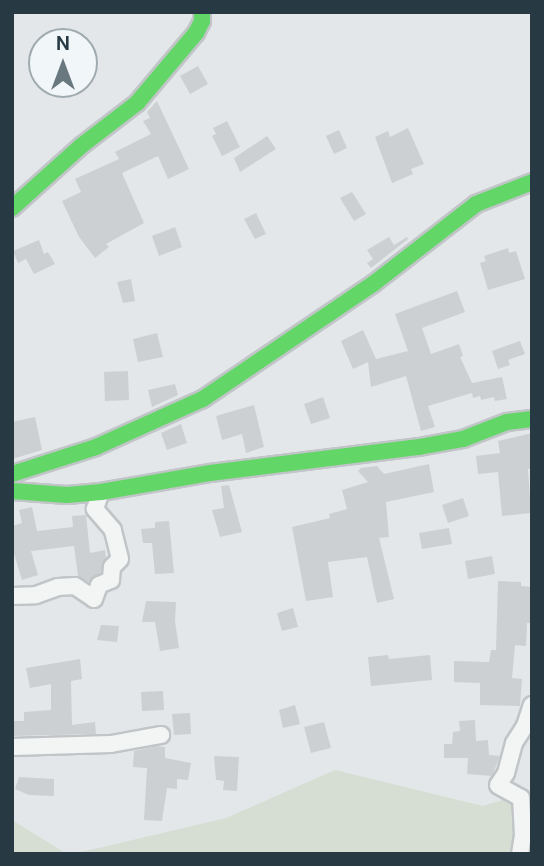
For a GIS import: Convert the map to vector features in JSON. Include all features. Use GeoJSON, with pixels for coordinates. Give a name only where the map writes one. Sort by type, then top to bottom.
{"type":"FeatureCollection","features":[{"type":"Feature","properties":{"kind":"street"},"geometry":{"type":"LineString","coordinates":[[12,208],[145,94],[196,33],[202,21],[202,12]]}},
{"type":"Feature","properties":{"kind":"street"},"geometry":{"type":"LineString","coordinates":[[12,474],[96,447],[203,398],[373,284],[476,204],[532,182]]}},
{"type":"Feature","properties":{"kind":"street"},"geometry":{"type":"LineString","coordinates":[[12,491],[67,495],[101,492],[210,473],[419,447],[463,439],[507,422],[532,419]]}},
{"type":"Feature","properties":{"kind":"street"},"geometry":{"type":"LineString","coordinates":[[12,596],[36,595],[58,587],[75,586],[94,599],[99,585],[111,580],[112,567],[120,559],[113,530],[95,509],[101,492]]}},
{"type":"Feature","properties":{"kind":"street"},"geometry":{"type":"LineString","coordinates":[[520,854],[523,835],[521,798],[498,785],[506,773],[514,743],[525,726],[532,705]]}},
{"type":"Feature","properties":{"kind":"street"},"geometry":{"type":"LineString","coordinates":[[12,747],[111,744],[161,735]]}},
{"type":"Feature","properties":{"kind":"shaded area"},"geometry":{"type":"Polygon","coordinates":[[[335,770],[483,806],[532,791],[532,854],[73,854],[226,818],[335,770]]]}},
{"type":"Feature","properties":{"kind":"shaded area"},"geometry":{"type":"Polygon","coordinates":[[[12,820],[67,854],[12,854],[12,820]]]}},
{"type":"Feature","properties":{"kind":"building"},"geometry":{"type":"Polygon","coordinates":[[[198,66],[208,84],[190,94],[180,76],[198,66]]]}},
{"type":"Feature","properties":{"kind":"building"},"geometry":{"type":"Polygon","coordinates":[[[157,101],[189,169],[168,179],[158,156],[122,173],[144,223],[106,244],[109,247],[95,258],[79,237],[62,201],[81,192],[75,179],[119,159],[115,152],[151,134],[143,121],[150,118],[147,112],[157,101]]]}},
{"type":"Feature","properties":{"kind":"building"},"geometry":{"type":"Polygon","coordinates":[[[227,121],[240,147],[222,156],[212,136],[216,134],[213,128],[227,121]]]}},
{"type":"Feature","properties":{"kind":"building"},"geometry":{"type":"Polygon","coordinates":[[[408,128],[424,164],[411,169],[413,174],[392,183],[375,137],[388,131],[390,137],[408,128]]]}},
{"type":"Feature","properties":{"kind":"building"},"geometry":{"type":"Polygon","coordinates":[[[339,130],[347,148],[334,154],[326,136],[339,130]]]}},
{"type":"Feature","properties":{"kind":"building"},"geometry":{"type":"Polygon","coordinates":[[[267,136],[276,149],[240,172],[234,158],[267,136]]]}},
{"type":"Feature","properties":{"kind":"building"},"geometry":{"type":"Polygon","coordinates":[[[352,192],[366,214],[354,221],[340,198],[352,192]]]}},
{"type":"Feature","properties":{"kind":"building"},"geometry":{"type":"Polygon","coordinates":[[[256,213],[266,234],[255,239],[244,219],[256,213]]]}},
{"type":"Feature","properties":{"kind":"building"},"geometry":{"type":"Polygon","coordinates":[[[175,227],[182,247],[159,256],[152,236],[175,227]]]}},
{"type":"Feature","properties":{"kind":"building"},"geometry":{"type":"Polygon","coordinates":[[[389,237],[394,245],[407,237],[408,239],[371,268],[367,263],[373,259],[367,250],[389,237]]]}},
{"type":"Feature","properties":{"kind":"building"},"geometry":{"type":"Polygon","coordinates":[[[39,240],[44,254],[48,252],[55,264],[34,274],[26,259],[18,263],[13,251],[39,240]]]}},
{"type":"Feature","properties":{"kind":"building"},"geometry":{"type":"Polygon","coordinates":[[[508,248],[509,253],[516,251],[525,279],[488,290],[480,263],[486,261],[484,256],[508,248]]]}},
{"type":"Feature","properties":{"kind":"building"},"geometry":{"type":"Polygon","coordinates":[[[131,279],[135,301],[123,303],[117,282],[131,279]]]}},
{"type":"Feature","properties":{"kind":"building"},"geometry":{"type":"Polygon","coordinates":[[[457,291],[465,312],[422,328],[431,354],[459,344],[463,356],[460,357],[472,383],[502,377],[507,399],[495,401],[494,397],[481,400],[480,396],[473,398],[472,393],[428,406],[435,427],[421,431],[406,376],[371,387],[368,362],[353,369],[341,341],[363,330],[376,359],[408,351],[395,314],[457,291]]]}},
{"type":"Feature","properties":{"kind":"building"},"geometry":{"type":"Polygon","coordinates":[[[157,333],[163,357],[138,362],[133,339],[157,333]]]}},
{"type":"Feature","properties":{"kind":"building"},"geometry":{"type":"Polygon","coordinates":[[[520,341],[525,354],[508,360],[510,365],[498,369],[492,351],[520,341]]]}},
{"type":"Feature","properties":{"kind":"building"},"geometry":{"type":"Polygon","coordinates":[[[128,371],[129,400],[105,401],[104,372],[128,371]]]}},
{"type":"Feature","properties":{"kind":"building"},"geometry":{"type":"Polygon","coordinates":[[[175,384],[178,395],[152,407],[148,390],[175,384]]]}},
{"type":"Feature","properties":{"kind":"building"},"geometry":{"type":"Polygon","coordinates":[[[323,397],[330,418],[311,424],[304,404],[323,397]]]}},
{"type":"Feature","properties":{"kind":"building"},"geometry":{"type":"Polygon","coordinates":[[[254,405],[264,447],[246,453],[242,434],[222,440],[216,416],[254,405]]]}},
{"type":"Feature","properties":{"kind":"building"},"geometry":{"type":"Polygon","coordinates":[[[35,417],[42,450],[12,459],[12,422],[35,417]]]}},
{"type":"Feature","properties":{"kind":"building"},"geometry":{"type":"Polygon","coordinates":[[[181,424],[187,443],[167,450],[161,433],[181,424]]]}},
{"type":"Feature","properties":{"kind":"building"},"geometry":{"type":"Polygon","coordinates":[[[532,433],[532,469],[528,469],[531,513],[502,516],[498,472],[478,474],[476,456],[500,453],[498,441],[532,433]]]}},
{"type":"Feature","properties":{"kind":"building"},"geometry":{"type":"Polygon","coordinates":[[[429,464],[434,492],[386,502],[389,537],[379,538],[394,599],[377,603],[367,557],[328,562],[333,597],[306,601],[292,527],[330,518],[329,514],[347,509],[342,490],[368,482],[358,471],[361,468],[377,466],[384,474],[429,464]]]}},
{"type":"Feature","properties":{"kind":"building"},"geometry":{"type":"Polygon","coordinates":[[[229,485],[242,532],[220,537],[212,510],[224,508],[221,486],[229,485]]]}},
{"type":"Feature","properties":{"kind":"building"},"geometry":{"type":"Polygon","coordinates":[[[463,498],[469,516],[448,523],[442,505],[463,498]]]}},
{"type":"Feature","properties":{"kind":"building"},"geometry":{"type":"Polygon","coordinates":[[[32,507],[37,531],[73,527],[72,516],[86,515],[90,553],[105,550],[106,558],[101,573],[89,582],[78,576],[74,546],[31,551],[38,575],[22,580],[12,547],[12,526],[22,523],[19,510],[32,507]]]}},
{"type":"Feature","properties":{"kind":"building"},"geometry":{"type":"Polygon","coordinates":[[[169,521],[174,573],[155,574],[152,543],[143,543],[141,529],[155,528],[155,522],[169,521]]]}},
{"type":"Feature","properties":{"kind":"building"},"geometry":{"type":"Polygon","coordinates":[[[449,528],[452,544],[422,549],[419,533],[449,528]]]}},
{"type":"Feature","properties":{"kind":"building"},"geometry":{"type":"Polygon","coordinates":[[[492,556],[495,574],[468,579],[465,561],[492,556]]]}},
{"type":"Feature","properties":{"kind":"building"},"geometry":{"type":"Polygon","coordinates":[[[498,581],[521,582],[521,586],[532,587],[532,623],[527,623],[526,646],[515,645],[512,678],[522,679],[520,706],[480,705],[480,683],[454,682],[454,661],[489,662],[491,650],[496,650],[498,581]]]}},
{"type":"Feature","properties":{"kind":"building"},"geometry":{"type":"Polygon","coordinates":[[[146,601],[176,602],[175,621],[179,648],[160,651],[155,622],[142,622],[146,601]]]}},
{"type":"Feature","properties":{"kind":"building"},"geometry":{"type":"Polygon","coordinates":[[[293,608],[298,627],[282,631],[277,613],[293,608]]]}},
{"type":"Feature","properties":{"kind":"building"},"geometry":{"type":"Polygon","coordinates":[[[101,625],[119,626],[117,642],[97,640],[101,625]]]}},
{"type":"Feature","properties":{"kind":"building"},"geometry":{"type":"Polygon","coordinates":[[[388,655],[389,659],[430,655],[432,680],[371,686],[368,657],[388,655]]]}},
{"type":"Feature","properties":{"kind":"building"},"geometry":{"type":"Polygon","coordinates":[[[80,659],[82,679],[71,681],[72,725],[95,722],[96,734],[12,736],[12,721],[24,721],[24,712],[51,710],[51,684],[30,688],[26,668],[80,659]]]}},
{"type":"Feature","properties":{"kind":"building"},"geometry":{"type":"Polygon","coordinates":[[[163,691],[164,710],[142,711],[141,692],[163,691]]]}},
{"type":"Feature","properties":{"kind":"building"},"geometry":{"type":"Polygon","coordinates":[[[295,705],[300,724],[283,728],[279,710],[295,705]]]}},
{"type":"Feature","properties":{"kind":"building"},"geometry":{"type":"Polygon","coordinates":[[[190,713],[191,734],[174,735],[172,714],[190,713]]]}},
{"type":"Feature","properties":{"kind":"building"},"geometry":{"type":"Polygon","coordinates":[[[475,720],[476,741],[488,740],[489,755],[500,756],[492,776],[467,774],[468,758],[444,758],[444,744],[452,744],[453,732],[460,731],[459,721],[475,720]]]}},
{"type":"Feature","properties":{"kind":"building"},"geometry":{"type":"Polygon","coordinates":[[[324,722],[331,748],[311,753],[304,727],[324,722]]]}},
{"type":"Feature","properties":{"kind":"building"},"geometry":{"type":"Polygon","coordinates":[[[165,747],[165,758],[191,763],[188,780],[177,779],[177,789],[167,788],[162,821],[144,820],[147,768],[133,767],[134,751],[165,747]]]}},
{"type":"Feature","properties":{"kind":"building"},"geometry":{"type":"Polygon","coordinates":[[[214,756],[239,757],[237,791],[223,790],[224,781],[216,780],[214,756]]]}},
{"type":"Feature","properties":{"kind":"building"},"geometry":{"type":"Polygon","coordinates":[[[19,777],[54,779],[54,796],[29,795],[15,789],[19,777]]]}},
{"type":"Feature","properties":{"kind":"traffic: fast"},"geometry":{"type":"LineString","coordinates":[[12,208],[81,146],[137,103],[196,33],[202,21],[202,12]]}},
{"type":"Feature","properties":{"kind":"traffic: fast"},"geometry":{"type":"LineString","coordinates":[[12,474],[96,447],[203,399],[373,284],[476,204],[532,182]]}},
{"type":"Feature","properties":{"kind":"traffic: fast"},"geometry":{"type":"LineString","coordinates":[[12,491],[67,495],[101,492],[210,473],[419,447],[463,439],[507,422],[532,419]]}}]}
